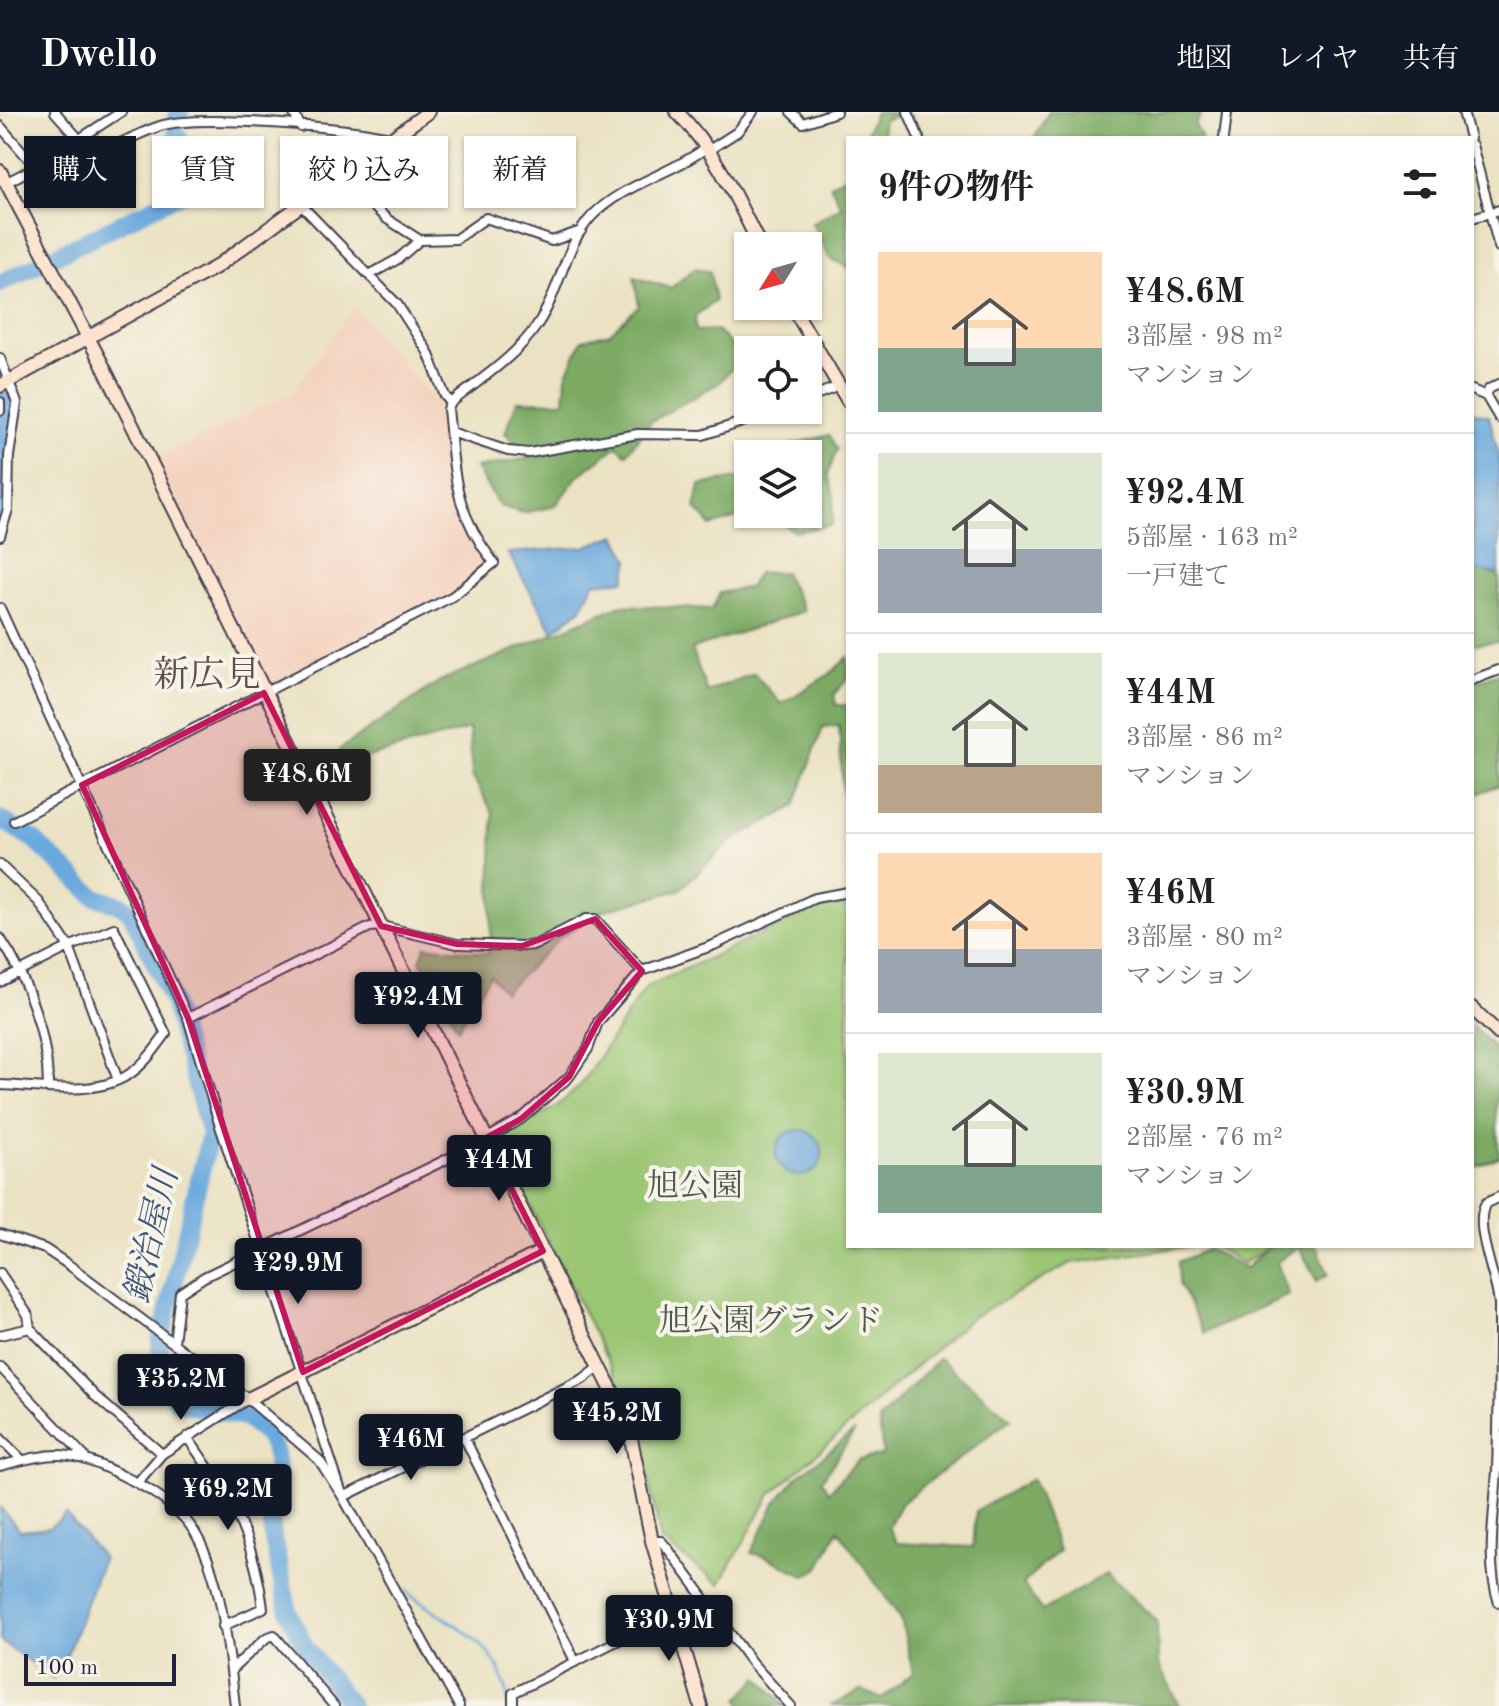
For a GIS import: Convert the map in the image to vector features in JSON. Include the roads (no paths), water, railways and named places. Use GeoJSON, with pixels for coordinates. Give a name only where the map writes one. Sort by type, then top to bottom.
{"type":"FeatureCollection","features":[{"type":"Feature","properties":{"kind":"street"},"geometry":{"type":"LineString","coordinates":[[55,112],[76,136]]}},
{"type":"Feature","properties":{"kind":"street"},"geometry":{"type":"LineString","coordinates":[[84,136],[121,112]]}},
{"type":"Feature","properties":{"kind":"street"},"geometry":{"type":"LineString","coordinates":[[293,112],[301,127]]}},
{"type":"Feature","properties":{"kind":"street"},"geometry":{"type":"LineString","coordinates":[[397,136],[428,112]]}},
{"type":"Feature","properties":{"kind":"street"},"geometry":{"type":"LineString","coordinates":[[677,112],[708,149],[752,232]]}},
{"type":"Feature","properties":{"kind":"street"},"geometry":{"type":"LineString","coordinates":[[14,821],[453,596],[494,563],[465,518],[457,497],[448,409],[451,403],[520,346],[537,326],[581,231],[610,201],[737,132],[753,112]]}},
{"type":"Feature","properties":{"kind":"street"},"geometry":{"type":"LineString","coordinates":[[791,112],[803,123],[836,112]]}},
{"type":"Feature","properties":{"kind":"street"},"geometry":{"type":"LineString","coordinates":[[908,112],[918,136]]}},
{"type":"Feature","properties":{"kind":"street"},"geometry":{"type":"LineString","coordinates":[[1224,136],[1227,112]]}},
{"type":"Feature","properties":{"kind":"street"},"geometry":{"type":"LineString","coordinates":[[1463,112],[1469,136]]}},
{"type":"Feature","properties":{"kind":"street"},"geometry":{"type":"LineString","coordinates":[[136,137],[163,125],[301,127],[366,131],[386,136]]}},
{"type":"Feature","properties":{"kind":"street"},"geometry":{"type":"LineString","coordinates":[[0,126],[24,153]]}},
{"type":"Feature","properties":{"kind":"street"},"geometry":{"type":"LineString","coordinates":[[1474,151],[1495,212],[1499,247]]}},
{"type":"Feature","properties":{"kind":"street"},"geometry":{"type":"LineString","coordinates":[[24,171],[2,178],[88,336],[600,1366],[630,1434],[652,1541],[701,1706]]}},
{"type":"Feature","properties":{"kind":"street"},"geometry":{"type":"LineString","coordinates":[[5,383],[216,267],[299,208]]}},
{"type":"Feature","properties":{"kind":"street"},"geometry":{"type":"LineString","coordinates":[[304,208],[397,304],[428,352],[445,396],[451,403]]}},
{"type":"Feature","properties":{"kind":"street"},"geometry":{"type":"LineString","coordinates":[[375,208],[420,240],[456,239],[486,218],[552,241],[581,231]]}},
{"type":"Feature","properties":{"kind":"street"},"geometry":{"type":"LineString","coordinates":[[1474,217],[1495,212]]}},
{"type":"Feature","properties":{"kind":"street"},"geometry":{"type":"LineString","coordinates":[[371,274],[398,259],[420,240]]}},
{"type":"Feature","properties":{"kind":"street"},"geometry":{"type":"LineString","coordinates":[[800,320],[846,398]]}},
{"type":"Feature","properties":{"kind":"street"},"geometry":{"type":"LineString","coordinates":[[0,358],[5,383],[17,403],[9,456],[8,509],[0,536]]}},
{"type":"Feature","properties":{"kind":"street"},"geometry":{"type":"LineString","coordinates":[[1486,396],[1489,389],[1499,384]]}},
{"type":"Feature","properties":{"kind":"street"},"geometry":{"type":"LineString","coordinates":[[822,393],[839,386]]}},
{"type":"Feature","properties":{"kind":"street"},"geometry":{"type":"LineString","coordinates":[[1474,391],[1486,396],[1499,418]]}},
{"type":"Feature","properties":{"kind":"street"},"geometry":{"type":"LineString","coordinates":[[0,402],[0,411]]}},
{"type":"Feature","properties":{"kind":"street"},"geometry":{"type":"LineString","coordinates":[[451,432],[508,451],[529,453],[638,434],[703,435],[736,424]]}},
{"type":"Feature","properties":{"kind":"street"},"geometry":{"type":"LineString","coordinates":[[0,608],[188,1018],[218,1120],[343,1497]]}},
{"type":"Feature","properties":{"kind":"street"},"geometry":{"type":"LineString","coordinates":[[1474,679],[1499,670]]}},
{"type":"Feature","properties":{"kind":"street"},"geometry":{"type":"LineString","coordinates":[[0,865],[39,902],[69,947],[118,1080]]}},
{"type":"Feature","properties":{"kind":"street"},"geometry":{"type":"LineString","coordinates":[[174,1342],[180,1293],[521,1119],[569,1077],[588,1049],[598,1022],[642,971],[714,945],[805,902],[846,892]]}},
{"type":"Feature","properties":{"kind":"street"},"geometry":{"type":"LineString","coordinates":[[188,1018],[370,927],[381,926],[457,944],[522,946],[535,945],[586,919],[595,919],[642,971]]}},
{"type":"Feature","properties":{"kind":"street"},"geometry":{"type":"LineString","coordinates":[[0,982],[114,928],[166,1034],[146,1060],[118,1080],[87,1087],[0,1085]]}},
{"type":"Feature","properties":{"kind":"street"},"geometry":{"type":"LineString","coordinates":[[0,938],[19,971],[48,1055],[48,1086]]}},
{"type":"Feature","properties":{"kind":"street"},"geometry":{"type":"LineString","coordinates":[[1474,1010],[1499,1034]]}},
{"type":"Feature","properties":{"kind":"street"},"geometry":{"type":"LineString","coordinates":[[1499,1197],[1486,1203],[1482,1218],[1499,1301],[1498,1451],[1492,1514],[1493,1573],[1499,1603]]}},
{"type":"Feature","properties":{"kind":"street"},"geometry":{"type":"LineString","coordinates":[[0,1234],[45,1249],[174,1342],[302,1442],[343,1497],[459,1706]]}},
{"type":"Feature","properties":{"kind":"street"},"geometry":{"type":"LineString","coordinates":[[137,1483],[162,1454],[248,1399],[543,1251]]}},
{"type":"Feature","properties":{"kind":"street"},"geometry":{"type":"LineString","coordinates":[[0,1273],[28,1315],[30,1328],[95,1396],[162,1454]]}},
{"type":"Feature","properties":{"kind":"street"},"geometry":{"type":"LineString","coordinates":[[0,1335],[30,1328]]}},
{"type":"Feature","properties":{"kind":"street"},"geometry":{"type":"LineString","coordinates":[[343,1497],[583,1379],[600,1366]]}},
{"type":"Feature","properties":{"kind":"street"},"geometry":{"type":"LineString","coordinates":[[0,1367],[85,1457]]}},
{"type":"Feature","properties":{"kind":"street"},"geometry":{"type":"LineString","coordinates":[[187,1437],[233,1502],[252,1548],[259,1575],[263,1608],[223,1626]]}},
{"type":"Feature","properties":{"kind":"street"},"geometry":{"type":"LineString","coordinates":[[464,1437],[575,1661]]}},
{"type":"Feature","properties":{"kind":"street"},"geometry":{"type":"LineString","coordinates":[[0,1438],[22,1460]]}},
{"type":"Feature","properties":{"kind":"street"},"geometry":{"type":"LineString","coordinates":[[0,1466],[59,1453],[85,1457],[137,1483],[184,1519],[197,1537],[208,1564],[223,1626],[235,1706]]}},
{"type":"Feature","properties":{"kind":"street"},"geometry":{"type":"LineString","coordinates":[[652,1541],[661,1541],[668,1549],[752,1663],[791,1706]]}},
{"type":"Feature","properties":{"kind":"street"},"geometry":{"type":"LineString","coordinates":[[513,1706],[513,1693],[641,1629],[671,1608]]}},
{"type":"Feature","properties":{"kind":"street"},"geometry":{"type":"LineString","coordinates":[[231,1670],[274,1635],[334,1706]]}},
{"type":"Feature","properties":{"kind":"water"},"geometry":{"type":"Polygon","coordinates":[[[1474,412],[1489,416],[1499,455],[1499,574],[1474,570],[1474,412]]]}},
{"type":"Feature","properties":{"kind":"water"},"geometry":{"type":"Polygon","coordinates":[[[616,535],[629,560],[625,580],[594,583],[581,609],[553,631],[508,553],[584,547],[616,535]]]}},
{"type":"Feature","properties":{"kind":"water"},"geometry":{"type":"Polygon","coordinates":[[[799,1130],[815,1137],[822,1153],[815,1169],[799,1176],[783,1169],[776,1153],[783,1137],[799,1130]]]}},
{"type":"Feature","properties":{"kind":"water"},"geometry":{"type":"Polygon","coordinates":[[[0,1507],[20,1531],[49,1528],[66,1514],[103,1558],[66,1657],[53,1678],[0,1641],[0,1507]]]}},
{"type":"Feature","properties":{"kind":"waterway"},"geometry":{"type":"LineString","coordinates":[[176,117],[180,112]]}},
{"type":"Feature","properties":{"kind":"waterway"},"geometry":{"type":"LineString","coordinates":[[0,283],[201,184],[176,132]]}},
{"type":"Feature","properties":{"kind":"waterway","name":"鍛治屋川"},"geometry":{"type":"LineString","coordinates":[[0,383],[9,409],[0,514]]}},
{"type":"Feature","properties":{"kind":"waterway","name":"鍛治屋川"},"geometry":{"type":"LineString","coordinates":[[0,819],[33,839],[95,897],[121,905],[131,913],[172,1000],[210,1134],[160,1343],[160,1375],[178,1402],[248,1419],[268,1437],[275,1453],[277,1470],[270,1505],[273,1539],[289,1613],[306,1648],[351,1706]]}},
{"type":"Feature","properties":{"kind":"waterway"},"geometry":{"type":"LineString","coordinates":[[406,1591],[486,1650],[505,1684],[509,1706]]}},
{"type":"Feature","properties":{"kind":"district","name":"新広見"},"geometry":{"type":"Point","coordinates":[207,677]}},
{"type":"Feature","properties":{"kind":"park label","name":"旭公園"},"geometry":{"type":"Point","coordinates":[695,1188]}},
{"type":"Feature","properties":{"kind":"park label","name":"旭公園グランド"},"geometry":{"type":"Point","coordinates":[771,1323]}}]}
